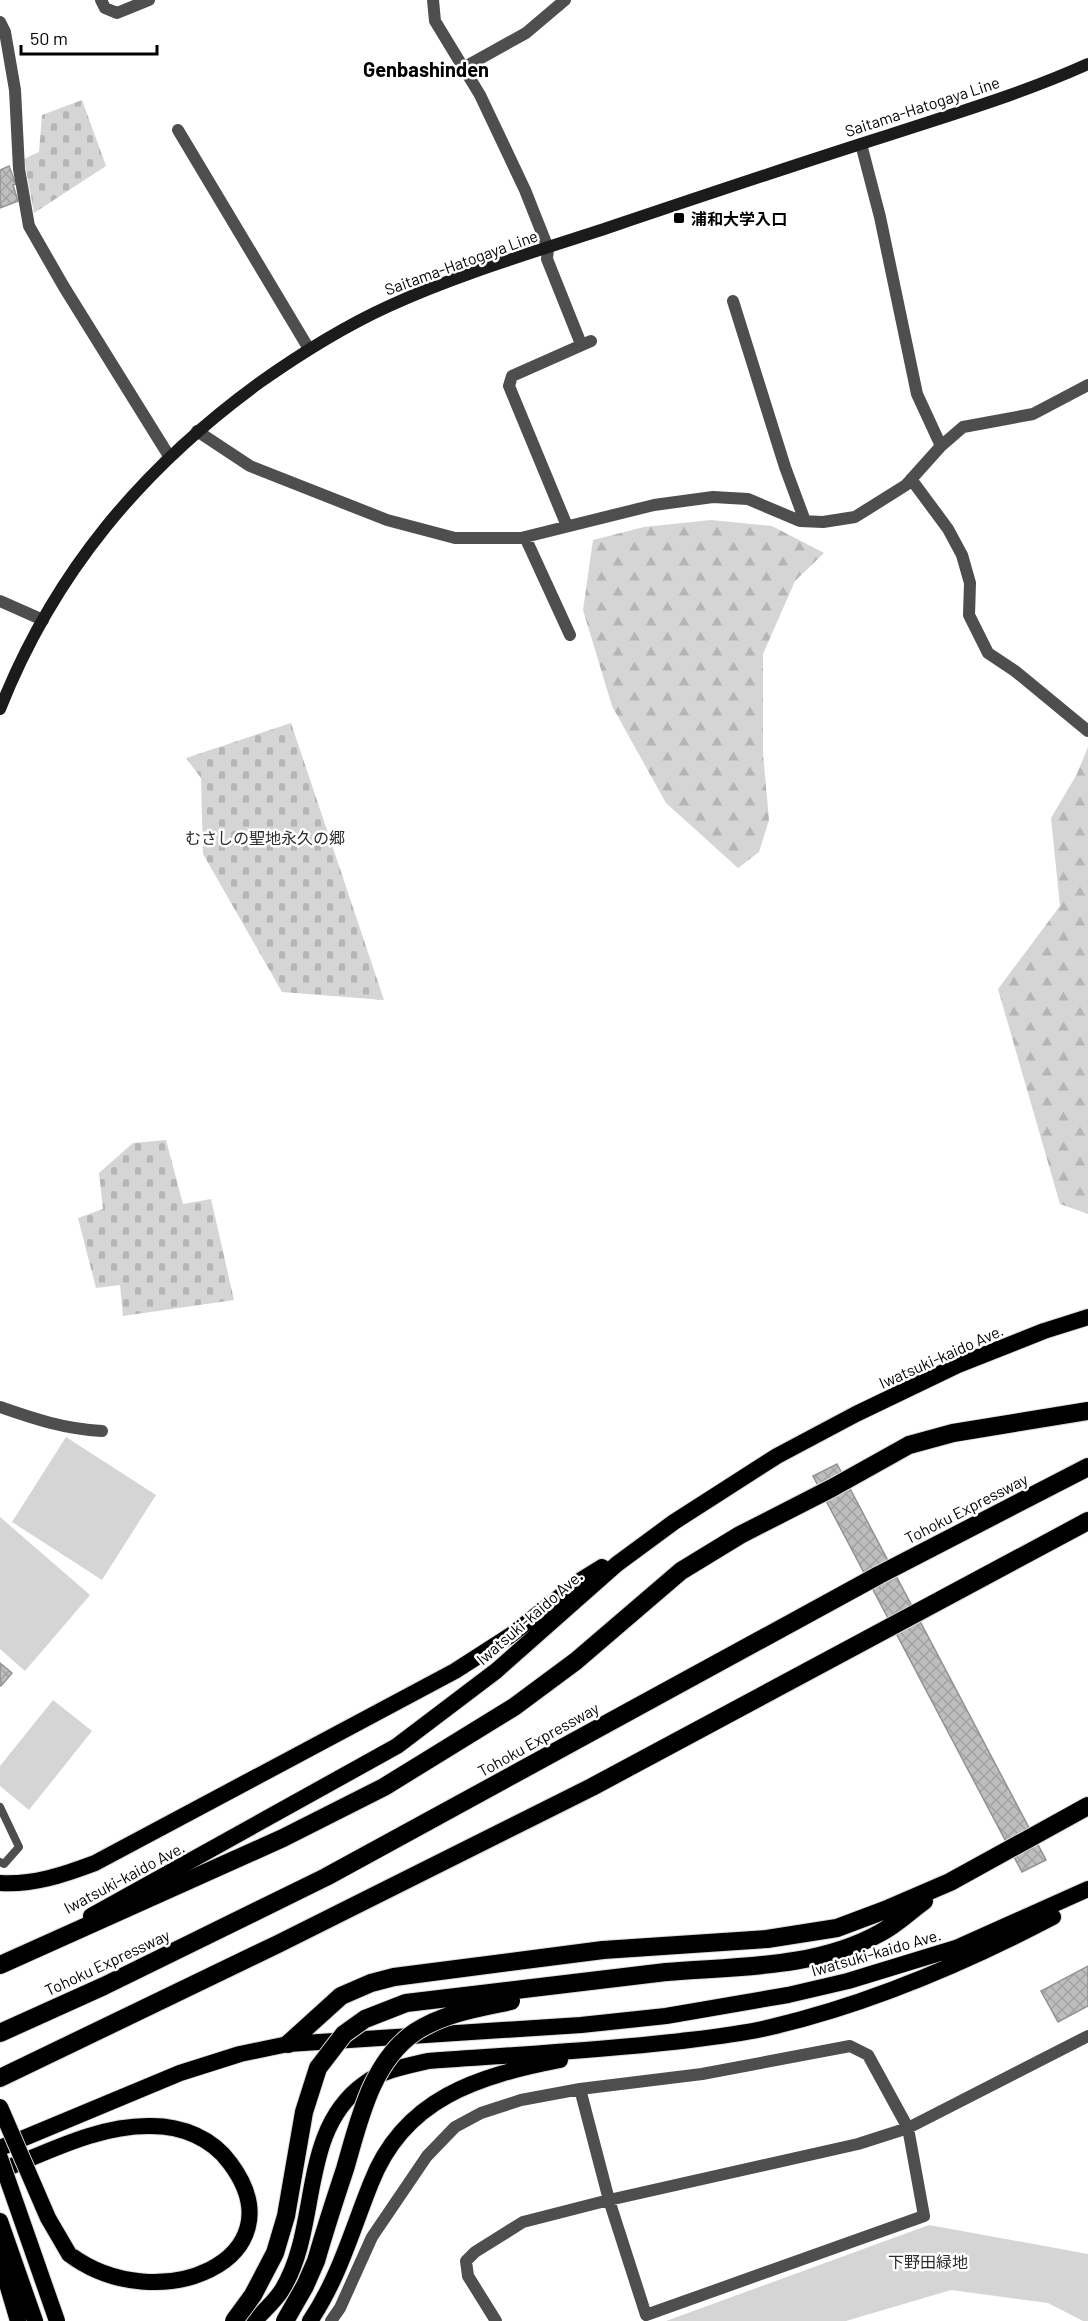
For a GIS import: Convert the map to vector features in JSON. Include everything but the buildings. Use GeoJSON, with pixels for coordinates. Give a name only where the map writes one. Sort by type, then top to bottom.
{"type":"FeatureCollection","features":[{"type":"Feature","properties":{"kind":"highway","name":"Iwatsuki-kaido Ave."},"geometry":{"type":"LineString","coordinates":[[0,1964],[145,1887],[397,1746],[496,1671],[617,1564],[674,1522],[777,1456],[856,1414],[958,1365],[1044,1331],[1088,1317]]}},
{"type":"Feature","properties":{"kind":"highway"},"geometry":{"type":"LineString","coordinates":[[0,1964],[283,1838],[384,1787],[514,1707],[576,1661],[681,1571],[740,1534],[832,1488],[909,1445],[953,1433],[1088,1411]]}},
{"type":"Feature","properties":{"kind":"highway","name":"Tohoku Expressway"},"geometry":{"type":"LineString","coordinates":[[0,2033],[104,1986],[326,1877],[879,1575],[1088,1467]]}},
{"type":"Feature","properties":{"kind":"highway"},"geometry":{"type":"LineString","coordinates":[[0,2078],[278,1944],[592,1787],[1088,1521]]}},
{"type":"Feature","properties":{"kind":"highway"},"geometry":{"type":"LineString","coordinates":[[0,1883],[18,1884],[41,1881],[95,1863],[345,1730],[454,1671],[511,1635],[581,1580],[674,1522]]}},
{"type":"Feature","properties":{"kind":"highway"},"geometry":{"type":"LineString","coordinates":[[288,2044],[341,1996],[394,1977],[603,1950],[801,1935],[837,1928],[950,1882],[1088,1806]]}},
{"type":"Feature","properties":{"kind":"highway"},"geometry":{"type":"LineString","coordinates":[[234,2321],[253,2295],[275,2253],[286,2216],[304,2112],[318,2068],[344,2034],[365,2019],[406,2003],[666,1971],[765,1965],[798,1960],[856,1945],[882,1932],[950,1882]]}},
{"type":"Feature","properties":{"kind":"highway","name":"Iwatsuki-kaido Ave."},"geometry":{"type":"LineString","coordinates":[[0,2148],[180,2073],[240,2054],[288,2044],[602,2023],[666,2016],[788,1995],[858,1978],[957,1948],[1088,1891]]}},
{"type":"Feature","properties":{"kind":"highway"},"geometry":{"type":"LineString","coordinates":[[254,2321],[281,2290],[294,2262],[315,2168],[326,2131],[343,2104],[364,2083],[395,2068],[428,2061],[638,2046],[770,2028],[849,2006],[926,1978],[998,1946],[1057,1915],[1088,1891]]}},
{"type":"Feature","properties":{"kind":"highway"},"geometry":{"type":"LineString","coordinates":[[285,2321],[316,2261],[365,2103],[380,2071],[398,2047],[415,2032],[461,2011],[666,1971]]}},
{"type":"Feature","properties":{"kind":"highway"},"geometry":{"type":"LineString","coordinates":[[310,2321],[334,2280],[372,2181],[394,2140],[413,2118],[434,2101],[463,2086],[499,2074],[538,2064],[638,2046]]}},
{"type":"Feature","properties":{"kind":"highway"},"geometry":{"type":"LineString","coordinates":[[0,2107],[48,2218],[76,2264],[89,2279],[105,2291]]}},
{"type":"Feature","properties":{"kind":"highway"},"geometry":{"type":"LineString","coordinates":[[0,2171],[68,2143],[115,2129],[152,2126],[177,2128],[202,2138],[219,2150],[238,2176],[246,2196],[248,2219],[245,2241],[236,2262],[222,2281]]}},
{"type":"Feature","properties":{"kind":"highway"},"geometry":{"type":"LineString","coordinates":[[0,2158],[57,2321]]}},
{"type":"Feature","properties":{"kind":"highway"},"geometry":{"type":"LineString","coordinates":[[0,2221],[35,2321]]}},
{"type":"Feature","properties":{"kind":"highway"},"geometry":{"type":"LineString","coordinates":[[0,2246],[7,2284],[18,2321]]}},
{"type":"Feature","properties":{"kind":"main road","name":"Saitama-Hatogaya Line"},"geometry":{"type":"LineString","coordinates":[[0,709],[23,656],[66,579],[88,547],[135,492],[197,431],[239,398],[309,349],[389,306],[479,270],[980,105],[1088,64]]}},
{"type":"Feature","properties":{"kind":"street"},"geometry":{"type":"LineString","coordinates":[[101,0],[105,8],[117,13],[149,0]]}},
{"type":"Feature","properties":{"kind":"street"},"geometry":{"type":"LineString","coordinates":[[433,0],[435,21],[480,95],[520,180],[548,248],[547,259],[586,343],[512,376],[509,386],[567,526]]}},
{"type":"Feature","properties":{"kind":"street"},"geometry":{"type":"LineString","coordinates":[[463,68],[526,33],[565,0]]}},
{"type":"Feature","properties":{"kind":"street"},"geometry":{"type":"LineString","coordinates":[[0,22],[5,32],[15,90],[19,169],[28,226],[170,456]]}},
{"type":"Feature","properties":{"kind":"street"},"geometry":{"type":"LineString","coordinates":[[178,130],[309,349]]}},
{"type":"Feature","properties":{"kind":"street"},"geometry":{"type":"LineString","coordinates":[[861,144],[880,217],[917,394],[941,446]]}},
{"type":"Feature","properties":{"kind":"street"},"geometry":{"type":"LineString","coordinates":[[733,301],[785,467],[805,521]]}},
{"type":"Feature","properties":{"kind":"street"},"geometry":{"type":"LineString","coordinates":[[197,431],[250,466],[387,520],[455,538],[525,537],[654,505],[713,497],[748,499],[805,521],[823,522],[855,517],[906,485],[941,446],[963,427],[1033,414],[1088,385]]}},
{"type":"Feature","properties":{"kind":"street"},"geometry":{"type":"LineString","coordinates":[[911,479],[948,529],[962,555],[969,583],[969,615],[988,653],[1088,731]]}},
{"type":"Feature","properties":{"kind":"street"},"geometry":{"type":"LineString","coordinates":[[525,537],[570,635]]}},
{"type":"Feature","properties":{"kind":"street"},"geometry":{"type":"LineString","coordinates":[[0,601],[43,620]]}},
{"type":"Feature","properties":{"kind":"street"},"geometry":{"type":"LineString","coordinates":[[0,1407],[51,1425],[102,1431]]}},
{"type":"Feature","properties":{"kind":"street"},"geometry":{"type":"LineString","coordinates":[[496,2321],[468,2276],[466,2261],[475,2252],[523,2222],[609,2200],[858,2144],[908,2128],[1088,2036]]}},
{"type":"Feature","properties":{"kind":"street"},"geometry":{"type":"LineString","coordinates":[[337,2318],[372,2237],[427,2156],[455,2127],[482,2113],[521,2100],[580,2089],[702,2074],[850,2046],[868,2055],[908,2128],[924,2216],[646,2315],[609,2200],[580,2089]]}},
{"type":"Feature","properties":{"kind":"lane"},"geometry":{"type":"LineString","coordinates":[[0,1807],[19,1847],[4,1864],[0,1862]]}},
{"type":"Feature","properties":{"kind":"green space"},"geometry":{"type":"Polygon","coordinates":[[[82,100],[106,166],[34,213],[24,159],[39,152],[42,115],[82,100]]]}},
{"type":"Feature","properties":{"kind":"green space"},"geometry":{"type":"Polygon","coordinates":[[[711,520],[772,526],[824,553],[795,581],[763,654],[763,753],[769,820],[759,852],[738,868],[666,803],[612,706],[583,610],[593,540],[644,527],[711,520]]]}},
{"type":"Feature","properties":{"kind":"green space","name":"むさしの聖地永久の郷"},"geometry":{"type":"Polygon","coordinates":[[[291,723],[384,1000],[282,992],[203,854],[201,778],[186,758],[291,723]]]}},
{"type":"Feature","properties":{"kind":"green space"},"geometry":{"type":"Polygon","coordinates":[[[1088,747],[1088,1214],[1060,1204],[998,989],[1060,906],[1051,818],[1077,774],[1088,747]]]}},
{"type":"Feature","properties":{"kind":"green space"},"geometry":{"type":"Polygon","coordinates":[[[166,1140],[183,1204],[211,1199],[234,1300],[123,1316],[120,1285],[96,1288],[78,1218],[103,1209],[99,1173],[133,1143],[166,1140]]]}},
{"type":"Feature","properties":{"kind":"green space"},"geometry":{"type":"Polygon","coordinates":[[[66,1437],[156,1495],[102,1580],[12,1522],[66,1437]]]}},
{"type":"Feature","properties":{"kind":"green space"},"geometry":{"type":"Polygon","coordinates":[[[0,1517],[90,1595],[25,1671],[0,1649],[0,1517]]]}},
{"type":"Feature","properties":{"kind":"green space"},"geometry":{"type":"Polygon","coordinates":[[[53,1700],[92,1731],[29,1810],[0,1786],[0,1766],[53,1700]]]}},
{"type":"Feature","properties":{"kind":"green space","name":"下野田緑地"},"geometry":{"type":"Polygon","coordinates":[[[929,2225],[1088,2254],[1088,2321],[1083,2321],[1048,2303],[951,2290],[846,2321],[666,2321],[929,2225]]]}},
{"type":"Feature","properties":{"kind":"place","name":"浦和大学入口"},"geometry":{"type":"Point","coordinates":[679,218]}},
{"type":"Feature","properties":{"kind":"district","name":"Genbashinden"},"geometry":{"type":"Point","coordinates":[426,69]}}]}
